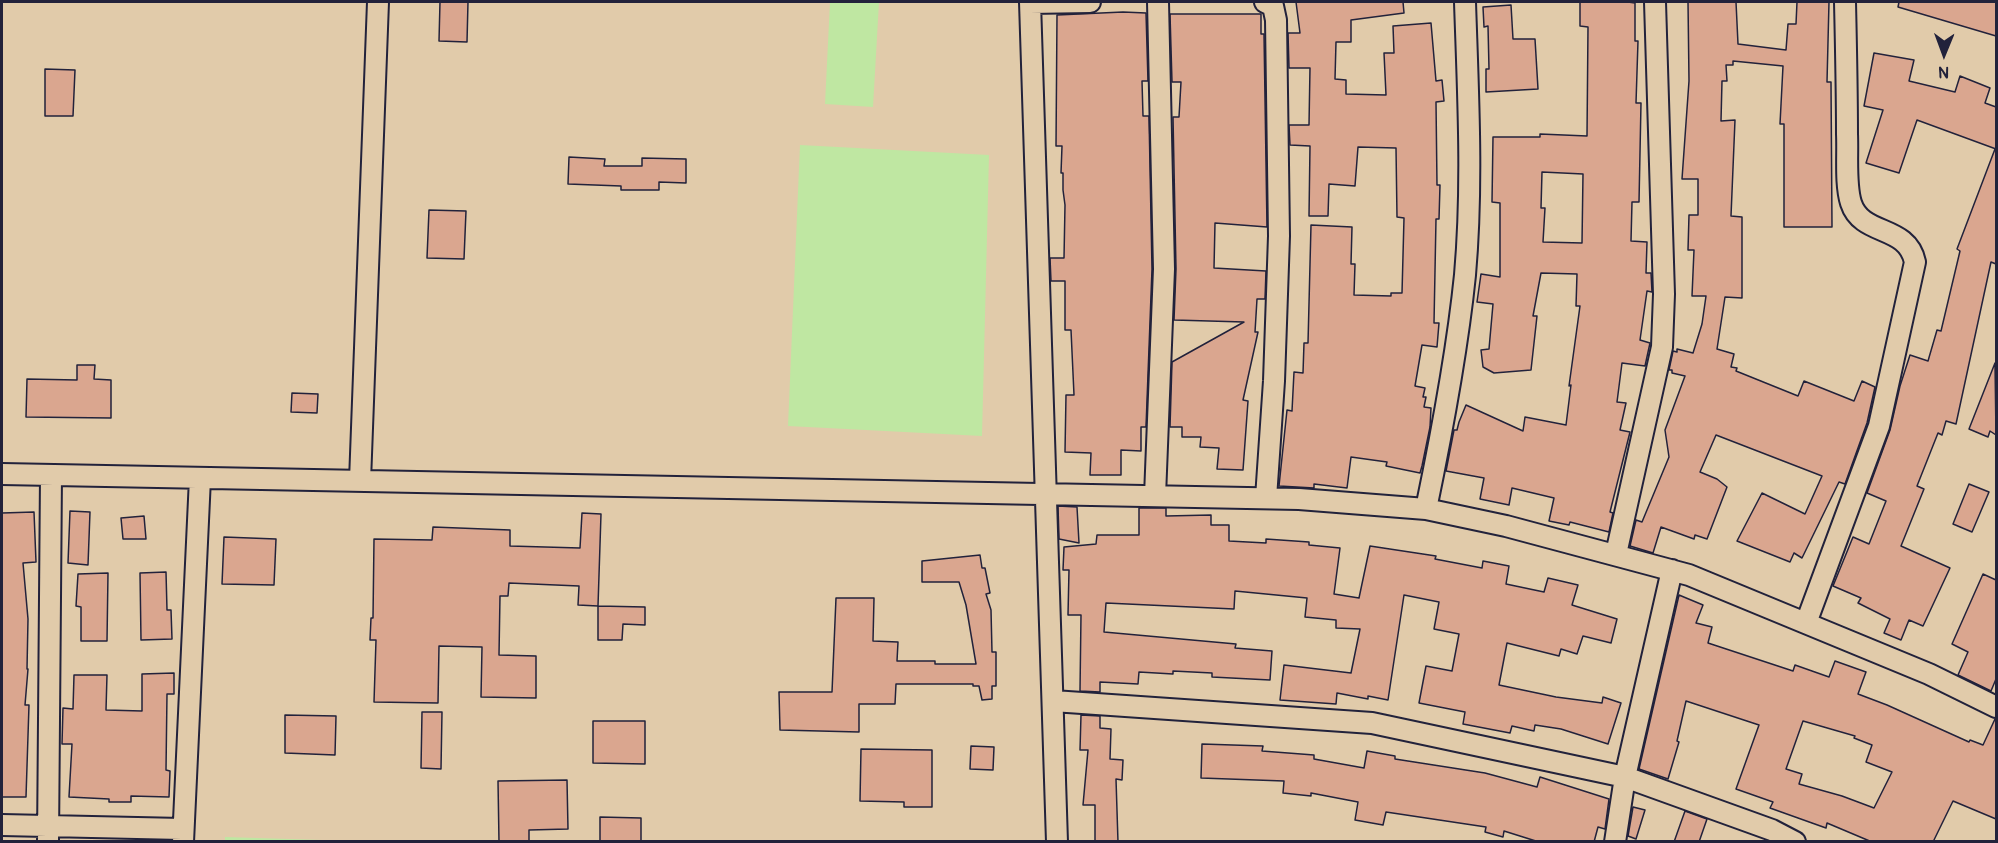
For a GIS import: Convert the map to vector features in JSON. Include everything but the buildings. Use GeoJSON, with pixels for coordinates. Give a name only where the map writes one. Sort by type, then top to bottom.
{"type":"FeatureCollection","features":[{"type":"Feature","properties":{"kind":"street"},"geometry":{"type":"LineString","coordinates":[[360,481],[378,2]]}},
{"type":"Feature","properties":{"kind":"street"},"geometry":{"type":"LineString","coordinates":[[1057,842],[1030,2],[1090,2]]}},
{"type":"Feature","properties":{"kind":"street"},"geometry":{"type":"LineString","coordinates":[[1155,496],[1164,269],[1158,2]]}},
{"type":"Feature","properties":{"kind":"street"},"geometry":{"type":"LineString","coordinates":[[1265,2],[1273,6],[1276,20],[1279,236],[1274,381],[1266,498]]}},
{"type":"Feature","properties":{"kind":"street"},"geometry":{"type":"LineString","coordinates":[[1426,509],[1452,382],[1465,274],[1470,152],[1465,2]]}},
{"type":"Feature","properties":{"kind":"street"},"geometry":{"type":"LineString","coordinates":[[1616,554],[1662,347],[1664,294],[1654,2]]}},
{"type":"Feature","properties":{"kind":"street"},"geometry":{"type":"LineString","coordinates":[[1806,623],[1879,426],[1915,262],[1913,252],[1905,240],[1862,219],[1851,204],[1848,170],[1845,2]]}},
{"type":"Feature","properties":{"kind":"street"},"geometry":{"type":"LineString","coordinates":[[2,474],[1266,498],[1426,509],[1506,525],[1689,574],[1929,674],[1996,706]]}},
{"type":"Feature","properties":{"kind":"street"},"geometry":{"type":"LineString","coordinates":[[49,834],[51,475]]}},
{"type":"Feature","properties":{"kind":"street"},"geometry":{"type":"LineString","coordinates":[[2,825],[49,834],[182,835],[200,478]]}},
{"type":"Feature","properties":{"kind":"street"},"geometry":{"type":"LineString","coordinates":[[1615,842],[1625,777],[1672,570]]}},
{"type":"Feature","properties":{"kind":"street"},"geometry":{"type":"LineString","coordinates":[[1053,701],[1372,723],[1625,777],[1772,830],[1795,842]]}},
{"type":"Feature","properties":{"kind":"green space"},"geometry":{"type":"Polygon","coordinates":[[[830,2],[879,2],[873,107],[825,104],[830,2]]]}},
{"type":"Feature","properties":{"kind":"green space"},"geometry":{"type":"Polygon","coordinates":[[[800,145],[989,155],[982,436],[788,426],[800,145]]]}},
{"type":"Feature","properties":{"kind":"green space"},"geometry":{"type":"Polygon","coordinates":[[[225,837],[322,840],[322,842],[225,842],[225,837]]]}}]}
